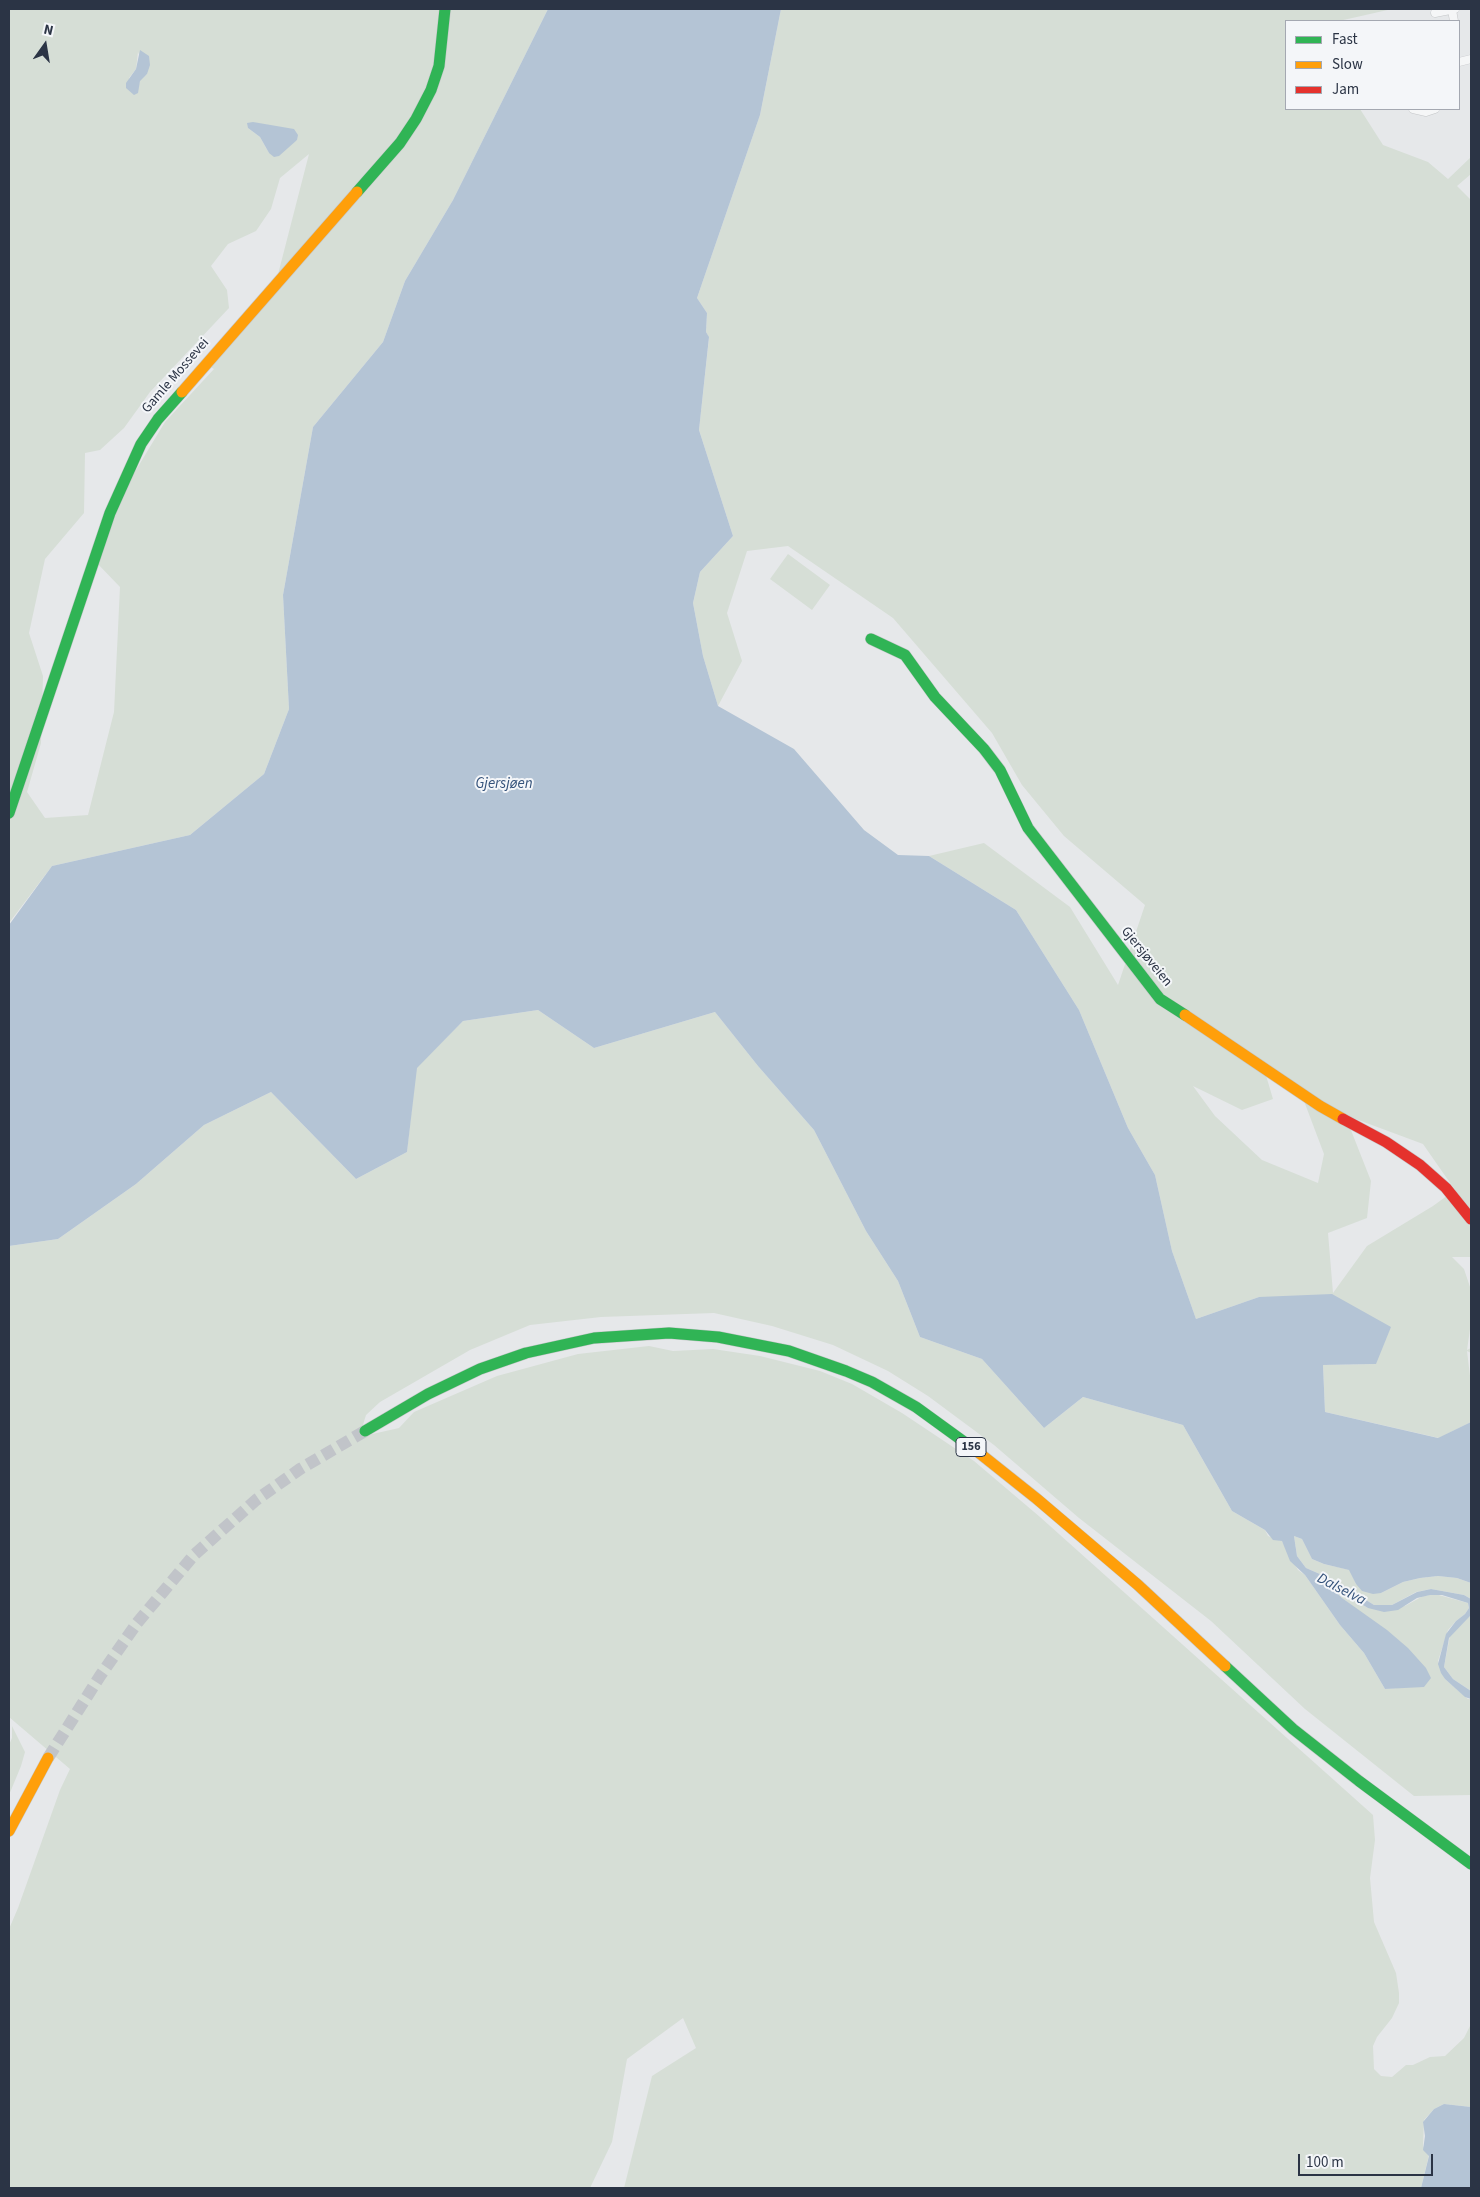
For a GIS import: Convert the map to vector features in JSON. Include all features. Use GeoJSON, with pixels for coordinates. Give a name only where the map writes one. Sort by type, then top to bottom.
{"type":"FeatureCollection","features":[{"type":"Feature","properties":{"kind":"main road","name":"Gamle Mossevei"},"geometry":{"type":"LineString","coordinates":[[9,813],[110,513],[141,444],[158,419],[400,143],[416,119],[431,90],[439,66],[445,9]]}},
{"type":"Feature","properties":{"kind":"main road","name":"Gjersjøveien"},"geometry":{"type":"LineString","coordinates":[[871,639],[905,655],[935,697],[984,749],[1000,770],[1028,828],[1160,999],[1320,1106],[1386,1142],[1420,1164],[1446,1188],[1471,1219]]}},
{"type":"Feature","properties":{"kind":"main road","name":"156"},"geometry":{"type":"LineString","coordinates":[[365,1431],[428,1394],[480,1369],[526,1353],[594,1338],[669,1333],[718,1337],[789,1351],[846,1370],[872,1382],[916,1407],[988,1460],[1138,1585],[1300,1734],[1359,1781],[1471,1864]]}},
{"type":"Feature","properties":{"kind":"main road"},"geometry":{"type":"LineString","coordinates":[[9,1831],[48,1758]]}},
{"type":"Feature","properties":{"kind":"street"},"geometry":{"type":"LineString","coordinates":[[1436,13],[1454,9]]}},
{"type":"Feature","properties":{"kind":"street"},"geometry":{"type":"LineString","coordinates":[[1418,110],[1426,112],[1432,110]]}},
{"type":"Feature","properties":{"kind":"shaded area"},"geometry":{"type":"Polygon","coordinates":[[[9,9],[548,9],[453,200],[405,281],[383,342],[313,427],[283,595],[289,709],[264,774],[190,835],[52,866],[9,923],[9,9]],[[138,52],[136,69],[129,78],[137,93],[140,80],[147,74],[138,52]],[[248,128],[260,137],[269,153],[297,140],[248,128]],[[309,154],[280,178],[271,209],[256,231],[228,244],[211,266],[227,290],[229,308],[150,392],[124,428],[100,450],[85,453],[84,513],[45,559],[29,633],[43,676],[41,743],[27,792],[45,818],[88,815],[114,712],[120,587],[94,560],[110,513],[165,422],[214,369],[206,364],[275,286],[309,154]]]}},
{"type":"Feature","properties":{"kind":"shaded area"},"geometry":{"type":"Polygon","coordinates":[[[781,9],[1392,9],[1343,20],[1285,20],[1285,110],[1361,110],[1383,145],[1428,162],[1448,179],[1471,157],[1471,174],[1457,186],[1471,200],[1471,1257],[1452,1257],[1464,1269],[1471,1290],[1471,1322],[1467,1350],[1471,1348],[1471,1353],[1467,1351],[1471,1384],[1471,1422],[1439,1438],[1325,1412],[1323,1365],[1376,1364],[1259,1297],[1196,1319],[1172,1251],[1155,1175],[1128,1128],[1079,1010],[1016,910],[929,856],[984,843],[1070,907],[1118,985],[1145,905],[1064,836],[1022,785],[992,733],[893,618],[788,546],[747,551],[727,613],[742,661],[718,706],[703,656],[693,603],[700,572],[733,536],[699,430],[709,338],[706,332],[707,313],[697,298],[760,115],[781,9]],[[1262,1062],[1273,1099],[1242,1110],[1193,1086],[1215,1116],[1262,1160],[1318,1183],[1324,1154],[1304,1101],[1262,1062]],[[1345,1115],[1371,1181],[1367,1218],[1328,1233],[1333,1293],[1367,1246],[1433,1206],[1455,1190],[1423,1144],[1345,1115]]]}},
{"type":"Feature","properties":{"kind":"shaded area"},"geometry":{"type":"Polygon","coordinates":[[[788,554],[830,585],[812,610],[770,579],[788,554]]]}},
{"type":"Feature","properties":{"kind":"shaded area"},"geometry":{"type":"Polygon","coordinates":[[[538,1010],[594,1048],[715,1012],[758,1066],[814,1130],[866,1231],[898,1281],[920,1337],[982,1359],[1044,1428],[1083,1397],[1183,1425],[1232,1511],[1265,1530],[1268,1536],[1282,1541],[1298,1570],[1305,1575],[1340,1625],[1364,1653],[1385,1689],[1409,1687],[1361,1613],[1342,1598],[1336,1592],[1337,1590],[1368,1608],[1405,1606],[1423,1596],[1435,1594],[1468,1603],[1469,1608],[1465,1614],[1448,1630],[1438,1661],[1445,1679],[1468,1699],[1471,1699],[1471,1795],[1414,1796],[1305,1709],[1211,1621],[1079,1518],[994,1445],[928,1396],[888,1371],[833,1345],[772,1326],[714,1313],[601,1317],[530,1325],[470,1350],[380,1402],[366,1415],[362,1428],[368,1435],[399,1428],[414,1412],[497,1376],[578,1354],[649,1346],[673,1351],[713,1349],[760,1356],[820,1371],[852,1384],[902,1413],[974,1461],[1040,1517],[1373,1815],[1375,1840],[1370,1878],[1374,1922],[1396,1973],[1399,1993],[1399,2003],[1392,2018],[1377,2037],[1373,2046],[1374,2069],[1381,2076],[1392,2077],[1406,2065],[1413,2065],[1430,2057],[1445,2056],[1464,2038],[1471,2024],[1471,2107],[1444,2104],[1434,2109],[1424,2120],[1423,2146],[1429,2155],[1421,2188],[624,2188],[652,2076],[696,2048],[683,2018],[627,2059],[612,2142],[590,2188],[9,2188],[9,1929],[60,1790],[70,1769],[9,1717],[9,1246],[58,1239],[136,1184],[204,1125],[271,1092],[356,1179],[407,1152],[416,1068],[463,1021],[538,1010]]]}},
{"type":"Feature","properties":{"kind":"shaded area"},"geometry":{"type":"Polygon","coordinates":[[[1294,1536],[1302,1539],[1312,1559],[1350,1570],[1356,1584],[1381,1593],[1403,1582],[1438,1576],[1457,1578],[1471,1583],[1471,1599],[1464,1595],[1431,1589],[1416,1592],[1392,1605],[1374,1605],[1336,1581],[1306,1568],[1297,1556],[1294,1536]]]}},
{"type":"Feature","properties":{"kind":"shaded area"},"geometry":{"type":"Polygon","coordinates":[[[1471,1615],[1471,1691],[1453,1679],[1444,1667],[1450,1635],[1471,1615]]]}},
{"type":"Feature","properties":{"kind":"shaded area"},"geometry":{"type":"Polygon","coordinates":[[[12,1726],[25,1752],[9,1795],[9,1745],[12,1738],[12,1726]]]}},
{"type":"Feature","properties":{"kind":"water","name":"Gjersjøen"},"geometry":{"type":"Polygon","coordinates":[[[548,9],[781,9],[760,115],[697,298],[707,313],[706,332],[709,337],[699,430],[733,536],[700,572],[693,603],[703,656],[718,706],[794,749],[864,830],[898,855],[929,856],[1016,910],[1079,1010],[1128,1128],[1155,1175],[1172,1251],[1196,1319],[1259,1297],[1332,1294],[1391,1327],[1376,1364],[1323,1365],[1325,1412],[1438,1438],[1471,1422],[1471,1583],[1457,1578],[1438,1576],[1420,1578],[1403,1582],[1381,1593],[1373,1594],[1362,1591],[1349,1570],[1312,1559],[1302,1539],[1294,1536],[1297,1556],[1306,1568],[1336,1581],[1374,1605],[1392,1605],[1417,1592],[1431,1589],[1464,1595],[1471,1599],[1471,1615],[1449,1638],[1444,1667],[1453,1679],[1471,1691],[1471,1699],[1465,1697],[1445,1679],[1438,1664],[1446,1634],[1456,1621],[1465,1614],[1469,1608],[1468,1603],[1442,1595],[1430,1595],[1417,1598],[1398,1610],[1384,1612],[1368,1608],[1337,1590],[1336,1592],[1342,1598],[1387,1630],[1408,1648],[1426,1668],[1431,1678],[1424,1687],[1385,1689],[1364,1653],[1340,1625],[1305,1575],[1290,1561],[1282,1541],[1273,1540],[1265,1530],[1232,1511],[1183,1425],[1083,1397],[1044,1428],[982,1359],[920,1337],[898,1281],[866,1231],[814,1130],[758,1066],[715,1012],[594,1048],[538,1010],[463,1021],[417,1068],[407,1152],[356,1179],[271,1092],[204,1125],[136,1184],[58,1239],[9,1246],[9,925],[52,866],[190,835],[264,774],[289,709],[283,595],[313,427],[383,342],[405,281],[453,200],[548,9]]]}},
{"type":"Feature","properties":{"kind":"water"},"geometry":{"type":"Polygon","coordinates":[[[140,50],[149,56],[150,65],[147,74],[140,81],[138,93],[134,95],[126,88],[126,83],[136,69],[140,50]]]}},
{"type":"Feature","properties":{"kind":"water"},"geometry":{"type":"Polygon","coordinates":[[[253,122],[294,129],[298,135],[297,140],[279,156],[274,157],[269,153],[260,137],[248,128],[247,123],[253,122]]]}},
{"type":"Feature","properties":{"kind":"water"},"geometry":{"type":"Polygon","coordinates":[[[1444,2104],[1471,2107],[1471,2188],[1421,2188],[1429,2156],[1423,2150],[1425,2136],[1423,2122],[1434,2109],[1444,2104]]]}},
{"type":"Feature","properties":{"kind":"tunnel"},"geometry":{"type":"LineString","coordinates":[[48,1758],[100,1676],[137,1623],[194,1555],[256,1500],[300,1469],[365,1431]]}},
{"type":"Feature","properties":{"kind":"traffic: fast"},"geometry":{"type":"LineString","coordinates":[[357,192],[400,143],[416,119],[431,90],[439,66],[445,9]]}},
{"type":"Feature","properties":{"kind":"traffic: fast"},"geometry":{"type":"LineString","coordinates":[[9,813],[110,513],[141,444],[158,419],[182,392]]}},
{"type":"Feature","properties":{"kind":"traffic: fast"},"geometry":{"type":"LineString","coordinates":[[871,639],[905,655],[935,697],[984,749],[1000,770],[1028,828],[1160,999],[1185,1015]]}},
{"type":"Feature","properties":{"kind":"traffic: fast"},"geometry":{"type":"LineString","coordinates":[[365,1431],[428,1394],[480,1369],[526,1353],[594,1338],[669,1333],[718,1337],[789,1351],[846,1371],[872,1382],[916,1407],[978,1452]]}},
{"type":"Feature","properties":{"kind":"traffic: fast"},"geometry":{"type":"LineString","coordinates":[[1225,1666],[1293,1729],[1359,1781],[1471,1864]]}},
{"type":"Feature","properties":{"kind":"traffic: slow"},"geometry":{"type":"LineString","coordinates":[[182,392],[357,192]]}},
{"type":"Feature","properties":{"kind":"traffic: slow"},"geometry":{"type":"LineString","coordinates":[[1185,1015],[1320,1106],[1343,1119]]}},
{"type":"Feature","properties":{"kind":"traffic: slow"},"geometry":{"type":"LineString","coordinates":[[978,1452],[1037,1499],[1138,1585],[1225,1666]]}},
{"type":"Feature","properties":{"kind":"traffic: slow"},"geometry":{"type":"LineString","coordinates":[[9,1831],[48,1758]]}},
{"type":"Feature","properties":{"kind":"traffic: jam"},"geometry":{"type":"LineString","coordinates":[[1343,1119],[1386,1142],[1420,1165],[1446,1188],[1471,1219]]}},
{"type":"Feature","properties":{"kind":"water label","name":"Dalselva"},"geometry":{"type":"Point","coordinates":[1341,1590]}}]}
